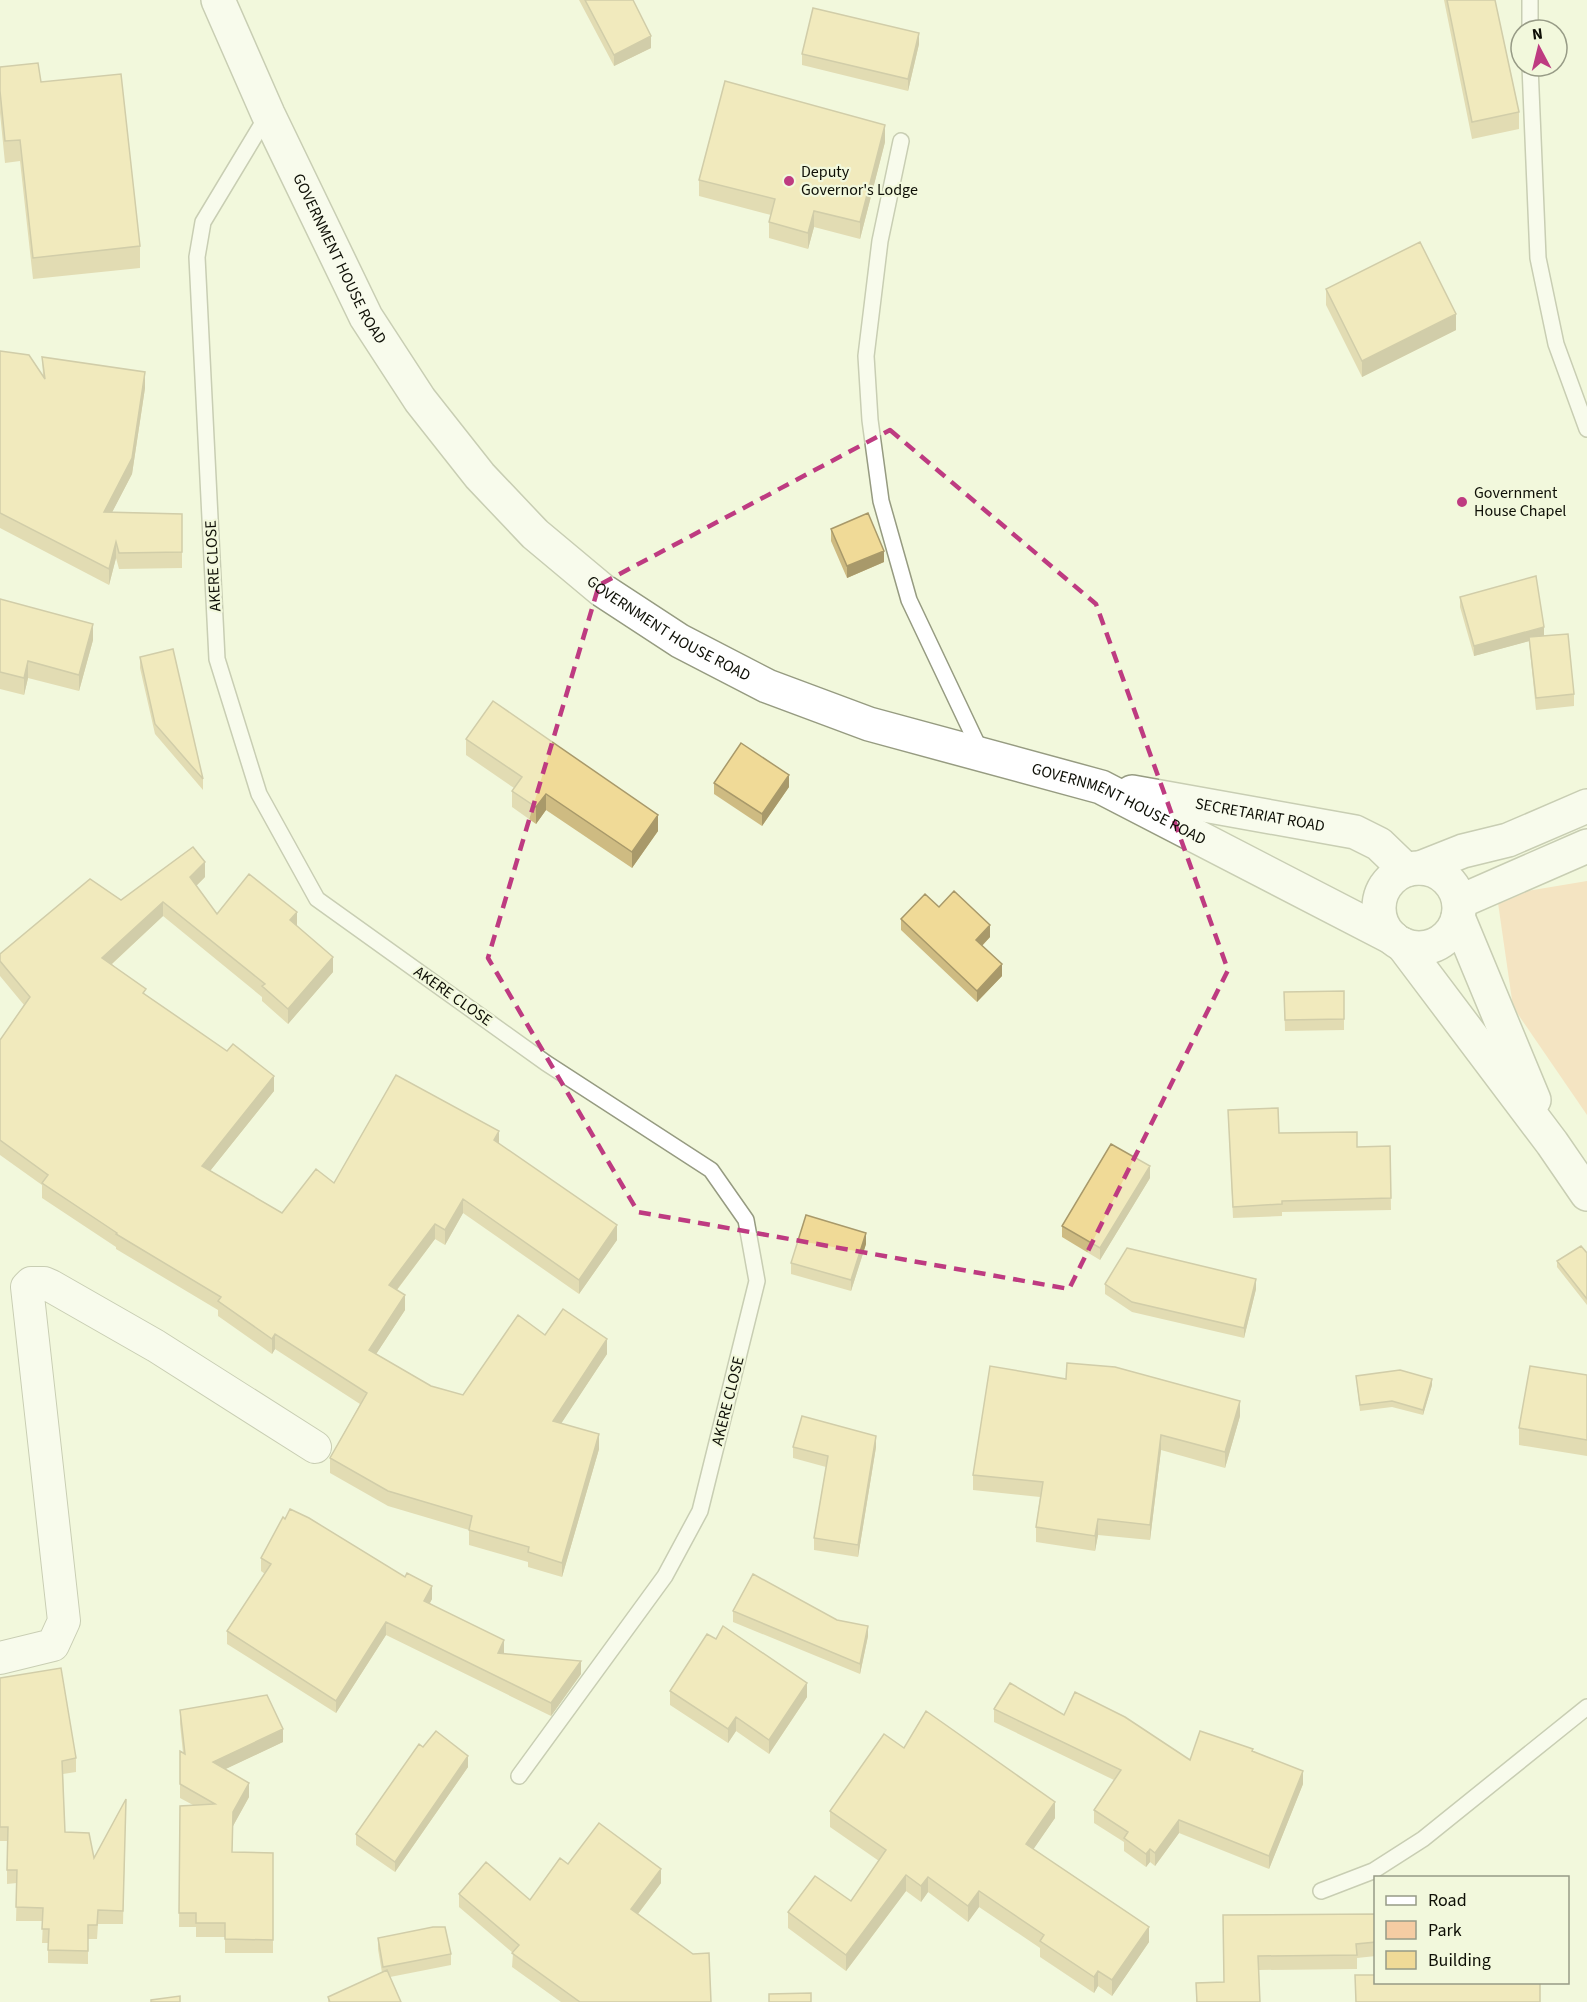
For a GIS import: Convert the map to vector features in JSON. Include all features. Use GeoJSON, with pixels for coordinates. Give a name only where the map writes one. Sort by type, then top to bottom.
{"type":"FeatureCollection","features":[{"type":"Feature","properties":{"kind":"street","name":"GOVERNMENT HOUSE ROAD"},"geometry":{"type":"LineString","coordinates":[[218,0],[268,114],[366,316],[420,400],[480,476],[535,534],[602,590],[680,641],[767,686],[869,724],[1101,787],[1397,941]]}},
{"type":"Feature","properties":{"kind":"street","name":"SECRETARIAT ROAD"},"geometry":{"type":"LineString","coordinates":[[1101,787],[1355,832],[1379,844],[1413,869]]}},
{"type":"Feature","properties":{"kind":"street"},"geometry":{"type":"LineString","coordinates":[[1587,806],[1508,840],[1463,851],[1396,876],[1381,894],[1379,906],[1380,918],[1385,929],[1397,941],[1552,1143],[1587,1194]]}},
{"type":"Feature","properties":{"kind":"street"},"geometry":{"type":"LineString","coordinates":[[1397,941],[1414,947],[1425,947],[1437,943],[1454,928],[1459,909],[1587,846]]}},
{"type":"Feature","properties":{"kind":"street"},"geometry":{"type":"LineString","coordinates":[[1413,869],[1434,871],[1445,878],[1454,889],[1459,909],[1552,1143]]}},
{"type":"Feature","properties":{"kind":"street"},"geometry":{"type":"LineString","coordinates":[[0,1658],[54,1645],[64,1622],[27,1287],[31,1283],[44,1283],[51,1286],[156,1346],[315,1447]]}},
{"type":"Feature","properties":{"kind":"lane"},"geometry":{"type":"LineString","coordinates":[[1530,0],[1530,18]]}},
{"type":"Feature","properties":{"kind":"lane"},"geometry":{"type":"LineString","coordinates":[[1530,78],[1538,258],[1556,344],[1587,429]]}},
{"type":"Feature","properties":{"kind":"lane","name":"AKERE CLOSE"},"geometry":{"type":"LineString","coordinates":[[268,114],[203,222],[196,257],[217,659],[259,795],[317,899],[546,1063],[711,1170],[746,1220],[757,1281],[700,1511],[665,1576],[519,1776]]}},
{"type":"Feature","properties":{"kind":"lane"},"geometry":{"type":"LineString","coordinates":[[901,141],[880,241],[866,356],[870,420],[881,501],[909,600],[982,755]]}},
{"type":"Feature","properties":{"kind":"lane"},"geometry":{"type":"LineString","coordinates":[[1321,1891],[1373,1872],[1406,1850],[1587,1707]]}},
{"type":"Feature","properties":{"kind":"highlighted area"},"geometry":{"type":"Polygon","coordinates":[[[890,430],[1096,604],[1228,970],[1069,1289],[638,1212],[488,958],[599,585],[890,430]]]}},
{"type":"Feature","properties":{"kind":"green space"},"geometry":{"type":"Polygon","coordinates":[[[1587,881],[1587,1115],[1513,1007],[1497,896],[1587,881]]]}},
{"type":"Feature","properties":{"kind":"building"},"geometry":{"type":"Polygon","coordinates":[[[585,0],[633,0],[651,36],[614,55],[585,0]]]}},
{"type":"Feature","properties":{"kind":"building"},"geometry":{"type":"Polygon","coordinates":[[[1447,0],[1495,0],[1509,65],[1509,78],[1512,78],[1519,112],[1472,122],[1447,0]]]}},
{"type":"Feature","properties":{"kind":"building"},"geometry":{"type":"Polygon","coordinates":[[[813,8],[919,33],[908,79],[802,54],[813,8]]]}},
{"type":"Feature","properties":{"kind":"building"},"geometry":{"type":"Polygon","coordinates":[[[38,63],[41,82],[121,74],[140,246],[33,258],[20,140],[5,141],[0,67],[38,63]]]}},
{"type":"Feature","properties":{"kind":"building","name":"Deputy Governor's Lodge"},"geometry":{"type":"Polygon","coordinates":[[[725,81],[885,125],[860,222],[814,211],[808,233],[769,222],[775,199],[699,180],[725,81]]]}},
{"type":"Feature","properties":{"kind":"building"},"geometry":{"type":"Polygon","coordinates":[[[1420,242],[1456,314],[1362,361],[1326,289],[1420,242]]]}},
{"type":"Feature","properties":{"kind":"building"},"geometry":{"type":"Polygon","coordinates":[[[0,351],[29,355],[45,379],[42,357],[145,372],[132,458],[104,512],[182,514],[182,552],[119,553],[116,542],[109,569],[0,513],[0,351]]]}},
{"type":"Feature","properties":{"kind":"building"},"geometry":{"type":"Polygon","coordinates":[[[868,513],[884,551],[847,566],[831,529],[868,513]]]}},
{"type":"Feature","properties":{"kind":"building"},"geometry":{"type":"Polygon","coordinates":[[[1536,576],[1544,627],[1474,646],[1460,597],[1536,576]]]}},
{"type":"Feature","properties":{"kind":"building"},"geometry":{"type":"Polygon","coordinates":[[[0,599],[93,624],[79,675],[28,661],[24,678],[0,672],[0,599]]]}},
{"type":"Feature","properties":{"kind":"building"},"geometry":{"type":"Polygon","coordinates":[[[1568,634],[1574,694],[1536,698],[1529,637],[1568,634]]]}},
{"type":"Feature","properties":{"kind":"building"},"geometry":{"type":"Polygon","coordinates":[[[173,649],[203,779],[155,724],[140,657],[173,649]]]}},
{"type":"Feature","properties":{"kind":"building"},"geometry":{"type":"Polygon","coordinates":[[[493,701],[658,815],[632,852],[546,794],[536,807],[512,791],[522,777],[466,739],[493,701]]]}},
{"type":"Feature","properties":{"kind":"building"},"geometry":{"type":"Polygon","coordinates":[[[741,743],[789,775],[762,814],[714,783],[741,743]]]}},
{"type":"Feature","properties":{"kind":"building"},"geometry":{"type":"Polygon","coordinates":[[[193,847],[205,862],[190,877],[217,914],[249,874],[297,912],[290,920],[333,957],[288,1009],[262,986],[265,984],[163,902],[102,958],[146,989],[143,993],[227,1051],[233,1044],[274,1076],[202,1166],[282,1213],[316,1169],[334,1183],[396,1075],[499,1131],[494,1140],[617,1225],[579,1280],[463,1199],[445,1230],[435,1224],[389,1285],[405,1295],[369,1350],[431,1386],[463,1395],[518,1315],[545,1335],[563,1309],[607,1339],[553,1421],[599,1434],[562,1563],[528,1552],[529,1547],[469,1530],[472,1516],[388,1491],[330,1458],[367,1393],[275,1334],[272,1339],[218,1301],[221,1297],[116,1234],[42,1183],[48,1175],[0,1140],[0,1040],[30,997],[0,961],[0,954],[90,879],[121,900],[193,847]]]}},
{"type":"Feature","properties":{"kind":"building"},"geometry":{"type":"Polygon","coordinates":[[[954,891],[990,925],[976,940],[1002,964],[977,991],[901,919],[925,894],[939,907],[954,891]]]}},
{"type":"Feature","properties":{"kind":"building"},"geometry":{"type":"Polygon","coordinates":[[[1344,991],[1344,1019],[1285,1020],[1284,992],[1344,991]]]}},
{"type":"Feature","properties":{"kind":"building"},"geometry":{"type":"Polygon","coordinates":[[[1278,1108],[1279,1133],[1357,1132],[1357,1147],[1390,1146],[1391,1198],[1282,1201],[1282,1204],[1233,1207],[1228,1110],[1278,1108]]]}},
{"type":"Feature","properties":{"kind":"building"},"geometry":{"type":"Polygon","coordinates":[[[1111,1144],[1150,1166],[1100,1248],[1062,1226],[1111,1144]]]}},
{"type":"Feature","properties":{"kind":"building"},"geometry":{"type":"Polygon","coordinates":[[[806,1215],[866,1233],[851,1280],[791,1263],[806,1215]]]}},
{"type":"Feature","properties":{"kind":"building"},"geometry":{"type":"Polygon","coordinates":[[[1581,1246],[1587,1253],[1587,1299],[1557,1261],[1581,1246]]]}},
{"type":"Feature","properties":{"kind":"building"},"geometry":{"type":"Polygon","coordinates":[[[1127,1248],[1256,1279],[1244,1328],[1132,1302],[1105,1284],[1127,1248]]]}},
{"type":"Feature","properties":{"kind":"building"},"geometry":{"type":"Polygon","coordinates":[[[1067,1363],[1115,1367],[1240,1401],[1225,1452],[1161,1435],[1150,1525],[1098,1519],[1095,1536],[1036,1527],[1043,1482],[973,1475],[990,1366],[1066,1379],[1067,1363]]]}},
{"type":"Feature","properties":{"kind":"building"},"geometry":{"type":"Polygon","coordinates":[[[1530,1366],[1587,1375],[1587,1440],[1519,1428],[1530,1366]]]}},
{"type":"Feature","properties":{"kind":"building"},"geometry":{"type":"Polygon","coordinates":[[[1400,1370],[1432,1379],[1423,1410],[1392,1401],[1360,1405],[1356,1376],[1400,1370]]]}},
{"type":"Feature","properties":{"kind":"building"},"geometry":{"type":"Polygon","coordinates":[[[802,1416],[876,1436],[858,1545],[814,1538],[828,1456],[793,1447],[802,1416]]]}},
{"type":"Feature","properties":{"kind":"building"},"geometry":{"type":"Polygon","coordinates":[[[290,1509],[309,1518],[405,1577],[407,1573],[432,1586],[424,1601],[504,1640],[498,1653],[581,1661],[551,1703],[386,1622],[336,1701],[227,1631],[271,1564],[261,1558],[283,1517],[285,1519],[290,1509]]]}},
{"type":"Feature","properties":{"kind":"building"},"geometry":{"type":"Polygon","coordinates":[[[753,1574],[837,1620],[868,1626],[860,1664],[733,1611],[753,1574]]]}},
{"type":"Feature","properties":{"kind":"building"},"geometry":{"type":"Polygon","coordinates":[[[723,1626],[807,1683],[769,1740],[736,1717],[728,1729],[670,1691],[707,1634],[716,1639],[723,1626]]]}},
{"type":"Feature","properties":{"kind":"building"},"geometry":{"type":"Polygon","coordinates":[[[61,1668],[76,1758],[62,1761],[65,1832],[89,1833],[94,1858],[126,1799],[123,1911],[98,1910],[97,1925],[88,1925],[88,1951],[48,1950],[49,1929],[42,1929],[43,1908],[16,1907],[17,1870],[7,1870],[8,1827],[0,1827],[0,1678],[61,1668]]]}},
{"type":"Feature","properties":{"kind":"building"},"geometry":{"type":"Polygon","coordinates":[[[1010,1683],[1064,1715],[1075,1692],[1125,1717],[1190,1760],[1200,1731],[1253,1749],[1252,1751],[1303,1771],[1269,1856],[1179,1820],[1155,1853],[1150,1849],[1146,1854],[1124,1838],[1128,1832],[1094,1810],[1121,1770],[994,1709],[1010,1683]]]}},
{"type":"Feature","properties":{"kind":"building"},"geometry":{"type":"Polygon","coordinates":[[[267,1695],[283,1729],[213,1762],[249,1783],[233,1812],[232,1852],[273,1853],[273,1940],[225,1939],[225,1923],[196,1923],[196,1913],[179,1913],[180,1806],[215,1804],[180,1784],[180,1751],[185,1754],[180,1710],[267,1695]]]}},
{"type":"Feature","properties":{"kind":"building"},"geometry":{"type":"Polygon","coordinates":[[[926,1711],[1055,1802],[1026,1844],[1149,1927],[1112,1980],[1098,1971],[1094,1977],[1040,1941],[1044,1935],[979,1891],[968,1906],[928,1877],[921,1886],[906,1875],[846,1955],[788,1912],[815,1876],[851,1901],[886,1850],[830,1811],[884,1734],[904,1748],[926,1711]]]}},
{"type":"Feature","properties":{"kind":"building"},"geometry":{"type":"Polygon","coordinates":[[[436,1731],[468,1756],[395,1862],[356,1834],[419,1744],[423,1747],[436,1731]]]}},
{"type":"Feature","properties":{"kind":"building"},"geometry":{"type":"Polygon","coordinates":[[[599,1823],[661,1869],[631,1909],[693,1954],[709,1953],[711,2002],[580,2002],[512,1953],[519,1945],[459,1894],[486,1862],[530,1900],[560,1858],[568,1864],[599,1823]]]}},
{"type":"Feature","properties":{"kind":"building"},"geometry":{"type":"Polygon","coordinates":[[[1374,1914],[1374,1942],[1356,1944],[1357,1955],[1258,1956],[1260,2002],[1197,2002],[1196,1983],[1224,1982],[1223,1915],[1374,1914]]]}},
{"type":"Feature","properties":{"kind":"building"},"geometry":{"type":"Polygon","coordinates":[[[433,1927],[445,1927],[451,1954],[383,1967],[378,1938],[433,1927]]]}},
{"type":"Feature","properties":{"kind":"building"},"geometry":{"type":"Polygon","coordinates":[[[387,1970],[401,2002],[330,2002],[328,1997],[387,1970]]]}},
{"type":"Feature","properties":{"kind":"building"},"geometry":{"type":"Polygon","coordinates":[[[1355,1975],[1374,1975],[1374,1984],[1540,1984],[1540,2002],[1356,2002],[1355,1975]]]}},
{"type":"Feature","properties":{"kind":"building"},"geometry":{"type":"Polygon","coordinates":[[[811,1993],[811,2002],[769,2002],[769,1994],[811,1993]]]}},
{"type":"Feature","properties":{"kind":"building"},"geometry":{"type":"Polygon","coordinates":[[[180,1996],[180,2002],[151,2002],[151,2000],[180,1996]]]}},
{"type":"Feature","properties":{"kind":"place","name":"Deputy Governor's Lodge"},"geometry":{"type":"Point","coordinates":[789,181]}},
{"type":"Feature","properties":{"kind":"place","name":"Government House Chapel"},"geometry":{"type":"Point","coordinates":[1462,502]}}]}
